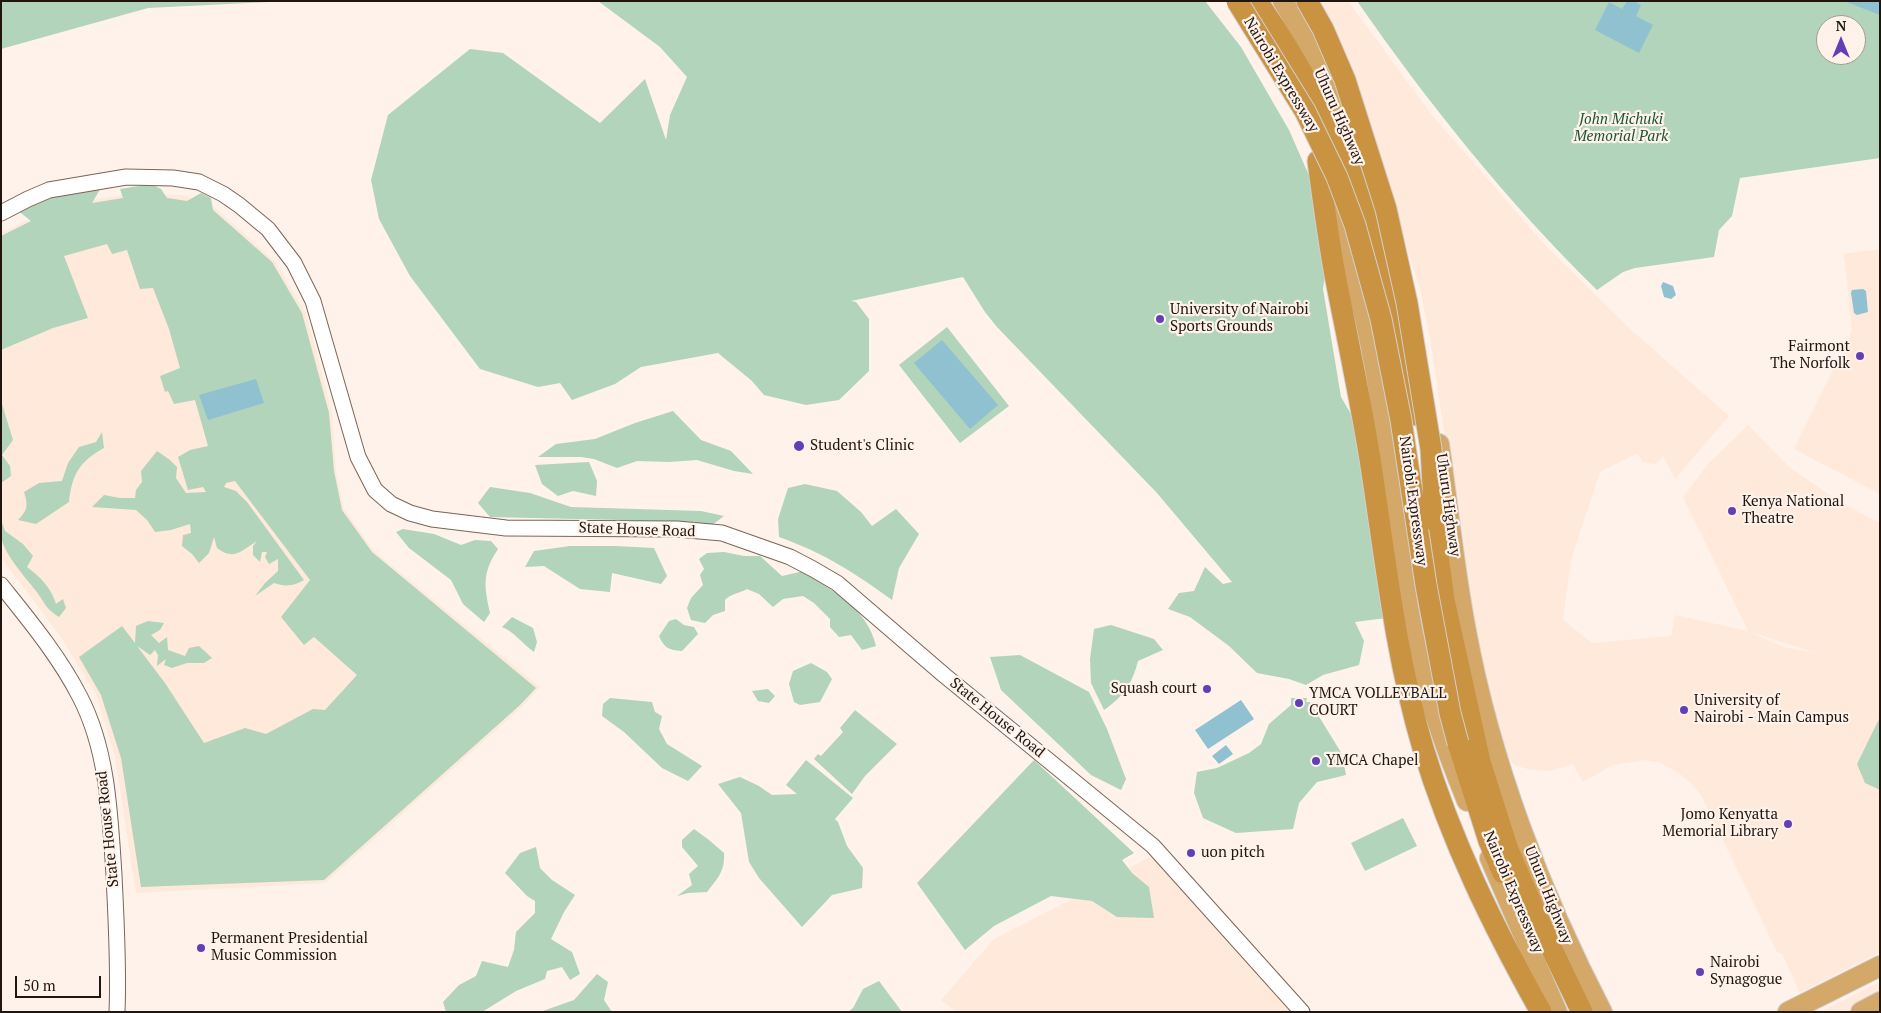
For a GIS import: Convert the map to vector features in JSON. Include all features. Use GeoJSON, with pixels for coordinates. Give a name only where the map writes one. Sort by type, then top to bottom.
{"type":"FeatureCollection","features":[{"type":"Feature","properties":{"kind":"highway","name":"Nairobi Expressway"},"geometry":{"type":"LineString","coordinates":[[1237,1],[1305,111],[1336,177],[1355,225],[1380,319],[1402,420],[1426,585],[1450,713],[1458,743],[1490,841],[1566,1012]]}},
{"type":"Feature","properties":{"kind":"highway","name":"Uhuru Highway"},"geometry":{"type":"LineString","coordinates":[[1250,1],[1280,55],[1306,123],[1358,288],[1368,328],[1384,420],[1415,643],[1443,740],[1512,910],[1557,1012]]}},
{"type":"Feature","properties":{"kind":"highway","name":"Nairobi Expressway"},"geometry":{"type":"LineString","coordinates":[[1257,1],[1305,76],[1335,135],[1360,196],[1397,325],[1425,459],[1444,600],[1480,762],[1508,850],[1546,937],[1582,1012]]}},
{"type":"Feature","properties":{"kind":"highway","name":"Uhuru Highway"},"geometry":{"type":"LineString","coordinates":[[1283,1],[1305,39],[1365,175],[1386,228],[1418,328],[1436,423],[1466,632],[1488,725],[1534,864],[1565,939],[1602,1012]]}},
{"type":"Feature","properties":{"kind":"highway"},"geometry":{"type":"LineString","coordinates":[[1307,1],[1322,28],[1345,80],[1386,209],[1407,303],[1430,440],[1434,521]]}},
{"type":"Feature","properties":{"kind":"highway"},"geometry":{"type":"LineString","coordinates":[[1318,161],[1335,273],[1366,436],[1401,660],[1412,711],[1423,750],[1470,876],[1499,934],[1542,1012]]}},
{"type":"Feature","properties":{"kind":"highway"},"geometry":{"type":"LineString","coordinates":[[1788,1012],[1880,966]]}},
{"type":"Feature","properties":{"kind":"highway"},"geometry":{"type":"LineString","coordinates":[[1861,1012],[1880,1002]]}},
{"type":"Feature","properties":{"kind":"street","name":"State House Road"},"geometry":{"type":"LineString","coordinates":[[1,213],[49,190],[126,177],[173,178],[199,182],[223,194],[268,229],[294,262],[313,302],[358,457],[375,490],[391,504],[410,513],[432,519],[506,528],[677,529],[722,534],[790,557],[813,569],[837,584],[1153,846],[1302,1012]]}},
{"type":"Feature","properties":{"kind":"street","name":"State House Road"},"geometry":{"type":"LineString","coordinates":[[1,585],[48,646],[66,673],[80,698],[99,753],[110,814],[116,910],[117,1012]]}},
{"type":"Feature","properties":{"kind":"shaded area"},"geometry":{"type":"Polygon","coordinates":[[[1313,1],[1348,1],[1431,114],[1544,244],[1630,329],[1729,416],[1675,479],[1663,456],[1656,464],[1642,462],[1638,453],[1600,472],[1571,559],[1563,620],[1592,643],[1671,636],[1675,615],[1748,631],[1683,497],[1708,464],[1748,425],[1789,467],[1840,502],[1880,523],[1880,952],[1800,993],[1782,954],[1777,952],[1702,797],[1691,783],[1676,771],[1658,762],[1645,760],[1613,765],[1583,782],[1573,764],[1550,771],[1531,770],[1514,765],[1502,747],[1483,690],[1430,338],[1420,289],[1397,217],[1313,1]],[[1753,633],[1783,647],[1816,653],[1753,633]]]}},
{"type":"Feature","properties":{"kind":"shaded area"},"geometry":{"type":"Polygon","coordinates":[[[128,194],[181,195],[214,207],[275,261],[306,313],[332,413],[336,471],[344,509],[373,550],[540,687],[522,707],[325,883],[136,893],[115,757],[97,696],[62,639],[1,557],[1,233],[58,205],[128,194]]]}},
{"type":"Feature","properties":{"kind":"shaded area","name":"Fairmont The Norfolk"},"geometry":{"type":"Polygon","coordinates":[[[1880,249],[1880,494],[1794,449],[1852,331],[1843,254],[1880,249]]]}},
{"type":"Feature","properties":{"kind":"shaded area"},"geometry":{"type":"Polygon","coordinates":[[[1155,854],[1293,1012],[956,1012],[941,1000],[994,939],[1155,854]]]}},
{"type":"Feature","properties":{"kind":"shaded area"},"geometry":{"type":"Polygon","coordinates":[[[1880,982],[1880,1012],[1820,1012],[1880,982]]]}},
{"type":"Feature","properties":{"kind":"green space"},"geometry":{"type":"Polygon","coordinates":[[[1,1],[289,1],[148,8],[1,49],[1,1]]]}},
{"type":"Feature","properties":{"kind":"green space","name":"University of Nairobi Sports Grounds"},"geometry":{"type":"Polygon","coordinates":[[[598,1],[1205,1],[1241,47],[1289,130],[1311,180],[1328,255],[1323,289],[1341,397],[1355,421],[1386,618],[1355,622],[1364,641],[1359,665],[1323,675],[1306,685],[1289,679],[1257,673],[1229,646],[1190,617],[1168,609],[1179,593],[1194,591],[1205,567],[1223,584],[1232,582],[1157,493],[997,327],[963,277],[851,301],[856,302],[869,319],[869,371],[839,400],[806,405],[764,395],[752,381],[718,353],[641,367],[615,384],[572,400],[560,383],[538,387],[480,369],[410,276],[379,219],[371,180],[388,115],[470,49],[503,53],[600,123],[645,79],[666,140],[670,115],[687,77],[660,47],[598,1]]]}},
{"type":"Feature","properties":{"kind":"green space","name":"John Michuki Memorial Park"},"geometry":{"type":"Polygon","coordinates":[[[1357,1],[1880,1],[1880,158],[1740,178],[1732,216],[1719,230],[1714,257],[1635,268],[1623,272],[1597,290],[1564,257],[1501,187],[1412,77],[1357,1]]]}},
{"type":"Feature","properties":{"kind":"green space"},"geometry":{"type":"Polygon","coordinates":[[[151,184],[161,189],[167,198],[187,201],[201,193],[211,198],[213,210],[272,262],[302,313],[329,413],[334,471],[342,510],[372,552],[536,688],[520,705],[324,880],[141,887],[121,758],[101,695],[79,657],[122,626],[135,643],[136,626],[148,621],[164,623],[160,630],[151,635],[159,643],[167,637],[168,650],[185,656],[189,648],[199,646],[212,658],[204,663],[187,663],[172,668],[164,665],[166,659],[157,666],[158,655],[155,650],[150,655],[137,646],[165,683],[204,743],[245,728],[266,734],[313,709],[325,710],[357,675],[314,637],[304,645],[281,617],[310,580],[235,481],[226,483],[224,487],[236,491],[247,502],[304,580],[290,585],[274,583],[255,596],[278,571],[278,559],[269,564],[265,557],[267,552],[262,552],[260,562],[253,555],[253,546],[257,541],[242,551],[228,554],[217,548],[214,537],[209,553],[199,563],[182,546],[183,535],[191,533],[190,524],[171,530],[155,532],[147,520],[136,510],[92,507],[104,495],[135,498],[136,490],[142,482],[141,471],[157,451],[177,467],[176,478],[186,493],[206,492],[203,487],[188,490],[178,457],[190,450],[208,446],[195,400],[174,404],[168,391],[165,392],[160,376],[180,368],[169,329],[153,288],[140,289],[127,250],[112,254],[107,244],[64,256],[88,318],[53,328],[1,350],[1,236],[31,221],[17,210],[58,194],[80,189],[102,186],[92,203],[123,198],[120,189],[151,184]]]}},
{"type":"Feature","properties":{"kind":"green space"},"geometry":{"type":"Polygon","coordinates":[[[947,327],[1009,406],[960,443],[899,365],[947,327]]]}},
{"type":"Feature","properties":{"kind":"green space"},"geometry":{"type":"Polygon","coordinates":[[[1,401],[13,440],[2,455],[10,466],[11,476],[1,483],[1,401]]]}},
{"type":"Feature","properties":{"kind":"green space"},"geometry":{"type":"Polygon","coordinates":[[[673,411],[701,440],[731,451],[753,474],[734,471],[697,460],[669,462],[637,461],[617,468],[594,459],[581,457],[538,457],[556,444],[595,439],[635,423],[673,411]]]}},
{"type":"Feature","properties":{"kind":"green space"},"geometry":{"type":"Polygon","coordinates":[[[102,432],[104,448],[83,463],[79,469],[72,484],[69,502],[36,524],[18,520],[26,507],[24,492],[39,483],[62,481],[68,463],[79,447],[96,442],[102,432]]]}},
{"type":"Feature","properties":{"kind":"green space"},"geometry":{"type":"Polygon","coordinates":[[[589,462],[597,481],[596,496],[573,491],[558,496],[542,484],[535,465],[589,462]]]}},
{"type":"Feature","properties":{"kind":"green space"},"geometry":{"type":"Polygon","coordinates":[[[805,484],[837,491],[861,512],[872,526],[896,509],[919,534],[899,568],[892,600],[838,564],[779,537],[778,519],[788,488],[805,484]]]}},
{"type":"Feature","properties":{"kind":"green space"},"geometry":{"type":"Polygon","coordinates":[[[490,487],[530,493],[571,507],[701,511],[724,516],[712,525],[620,520],[490,517],[478,503],[490,487]]]}},
{"type":"Feature","properties":{"kind":"green space"},"geometry":{"type":"Polygon","coordinates":[[[1,520],[5,531],[23,544],[33,556],[27,567],[44,583],[51,592],[56,604],[63,599],[66,608],[59,617],[48,608],[10,557],[1,536],[1,520]]]}},
{"type":"Feature","properties":{"kind":"green space"},"geometry":{"type":"Polygon","coordinates":[[[403,529],[434,534],[461,545],[475,540],[491,541],[498,549],[489,565],[487,573],[486,595],[490,613],[484,622],[463,604],[451,580],[409,548],[396,532],[403,529]]]}},
{"type":"Feature","properties":{"kind":"green space"},"geometry":{"type":"Polygon","coordinates":[[[570,546],[654,548],[667,576],[661,584],[612,573],[610,592],[580,589],[544,566],[525,567],[534,551],[570,546]]]}},
{"type":"Feature","properties":{"kind":"green space"},"geometry":{"type":"Polygon","coordinates":[[[724,552],[744,556],[760,556],[782,576],[804,571],[848,602],[857,611],[872,632],[876,646],[862,650],[851,635],[839,637],[830,627],[830,619],[814,603],[803,596],[783,599],[773,607],[759,594],[747,589],[727,598],[725,600],[725,611],[713,615],[705,623],[691,620],[687,608],[691,598],[703,585],[700,575],[704,569],[699,559],[707,553],[724,552]]]}},
{"type":"Feature","properties":{"kind":"green space"},"geometry":{"type":"Polygon","coordinates":[[[512,617],[533,628],[537,642],[534,652],[502,627],[512,617]]]}},
{"type":"Feature","properties":{"kind":"green space"},"geometry":{"type":"Polygon","coordinates":[[[676,619],[684,625],[694,627],[698,634],[682,651],[668,648],[659,636],[669,621],[676,619]]]}},
{"type":"Feature","properties":{"kind":"green space"},"geometry":{"type":"Polygon","coordinates":[[[1111,625],[1154,639],[1163,650],[1138,661],[1126,689],[1117,700],[1104,710],[1091,683],[1090,659],[1094,629],[1111,625]]]}},
{"type":"Feature","properties":{"kind":"green space"},"geometry":{"type":"Polygon","coordinates":[[[1020,655],[1089,692],[1107,729],[1126,779],[1121,790],[1091,775],[1001,690],[990,657],[1020,655]]]}},
{"type":"Feature","properties":{"kind":"green space"},"geometry":{"type":"Polygon","coordinates":[[[811,663],[827,672],[832,679],[820,702],[800,705],[794,702],[789,684],[793,671],[811,663]]]}},
{"type":"Feature","properties":{"kind":"green space"},"geometry":{"type":"Polygon","coordinates":[[[768,689],[775,696],[769,703],[758,701],[752,691],[768,689]]]}},
{"type":"Feature","properties":{"kind":"green space"},"geometry":{"type":"Polygon","coordinates":[[[610,698],[652,702],[655,712],[662,716],[659,729],[667,744],[702,766],[688,781],[662,768],[624,732],[602,716],[603,704],[610,698]]]}},
{"type":"Feature","properties":{"kind":"green space"},"geometry":{"type":"Polygon","coordinates":[[[1291,698],[1307,698],[1306,702],[1310,702],[1342,754],[1346,775],[1317,782],[1299,803],[1293,829],[1236,833],[1203,818],[1194,793],[1197,772],[1217,768],[1249,753],[1261,744],[1269,724],[1291,705],[1291,698]]]}},
{"type":"Feature","properties":{"kind":"green space"},"geometry":{"type":"Polygon","coordinates":[[[855,710],[897,744],[865,776],[852,794],[814,759],[818,754],[821,756],[843,732],[840,728],[855,710]]]}},
{"type":"Feature","properties":{"kind":"green space"},"geometry":{"type":"Polygon","coordinates":[[[1880,717],[1880,790],[1865,783],[1857,764],[1880,717]]]}},
{"type":"Feature","properties":{"kind":"green space"},"geometry":{"type":"Polygon","coordinates":[[[806,760],[853,798],[835,819],[838,822],[847,846],[863,868],[862,888],[832,895],[802,927],[759,878],[749,862],[741,813],[718,784],[740,777],[772,795],[797,794],[786,785],[806,760]]]}},
{"type":"Feature","properties":{"kind":"green space"},"geometry":{"type":"Polygon","coordinates":[[[1034,760],[1134,853],[1122,860],[1132,873],[1149,887],[1154,918],[1117,917],[1092,901],[1051,896],[994,926],[965,950],[917,883],[1034,760]]]}},
{"type":"Feature","properties":{"kind":"green space"},"geometry":{"type":"Polygon","coordinates":[[[1403,818],[1417,846],[1365,871],[1351,843],[1403,818]]]}},
{"type":"Feature","properties":{"kind":"green space"},"geometry":{"type":"Polygon","coordinates":[[[694,829],[724,853],[722,870],[707,892],[688,893],[677,896],[692,885],[689,874],[698,866],[682,847],[682,840],[694,829]]]}},
{"type":"Feature","properties":{"kind":"green space"},"geometry":{"type":"Polygon","coordinates":[[[536,847],[540,868],[552,880],[575,895],[564,912],[551,939],[572,952],[580,974],[570,980],[562,967],[547,971],[545,979],[516,991],[482,1012],[446,1012],[443,1002],[459,985],[476,976],[482,961],[508,967],[514,950],[516,932],[535,913],[535,901],[527,896],[505,873],[520,853],[536,847]]]}},
{"type":"Feature","properties":{"kind":"green space"},"geometry":{"type":"Polygon","coordinates":[[[597,974],[608,982],[604,1000],[612,1012],[540,1012],[574,1000],[597,974]]]}},
{"type":"Feature","properties":{"kind":"green space"},"geometry":{"type":"Polygon","coordinates":[[[879,981],[902,1012],[848,1012],[853,1008],[863,989],[879,981]]]}},
{"type":"Feature","properties":{"kind":"water"},"geometry":{"type":"Polygon","coordinates":[[[1627,1],[1634,1],[1641,5],[1636,16],[1653,25],[1639,53],[1595,30],[1609,2],[1622,9],[1627,1]]]}},
{"type":"Feature","properties":{"kind":"water"},"geometry":{"type":"Polygon","coordinates":[[[1844,1],[1880,1],[1880,15],[1844,1]]]}},
{"type":"Feature","properties":{"kind":"water"},"geometry":{"type":"Polygon","coordinates":[[[1663,282],[1673,286],[1676,295],[1671,299],[1664,297],[1661,286],[1663,282]]]}},
{"type":"Feature","properties":{"kind":"water"},"geometry":{"type":"Polygon","coordinates":[[[1863,289],[1866,291],[1868,312],[1857,315],[1854,313],[1851,293],[1852,290],[1863,289]]]}},
{"type":"Feature","properties":{"kind":"water"},"geometry":{"type":"Polygon","coordinates":[[[942,340],[998,405],[970,429],[914,363],[942,340]]]}},
{"type":"Feature","properties":{"kind":"water"},"geometry":{"type":"Polygon","coordinates":[[[256,379],[264,403],[208,420],[199,395],[256,379]]]}},
{"type":"Feature","properties":{"kind":"water"},"geometry":{"type":"Polygon","coordinates":[[[1241,700],[1254,719],[1208,749],[1195,730],[1241,700]]]}},
{"type":"Feature","properties":{"kind":"water"},"geometry":{"type":"Polygon","coordinates":[[[1226,745],[1233,754],[1219,764],[1212,756],[1226,745]]]}},
{"type":"Feature","properties":{"kind":"place","name":"University of Nairobi Sports Grounds"},"geometry":{"type":"Point","coordinates":[1160,319]}},
{"type":"Feature","properties":{"kind":"place","name":"Fairmont The Norfolk"},"geometry":{"type":"Point","coordinates":[1860,356]}},
{"type":"Feature","properties":{"kind":"place","name":"Student's Clinic"},"geometry":{"type":"Point","coordinates":[799,446]}},
{"type":"Feature","properties":{"kind":"place","name":"Kenya National Theatre"},"geometry":{"type":"Point","coordinates":[1732,511]}},
{"type":"Feature","properties":{"kind":"place","name":"Squash court"},"geometry":{"type":"Point","coordinates":[1207,689]}},
{"type":"Feature","properties":{"kind":"place","name":"YMCA VOLLEYBALL COURT"},"geometry":{"type":"Point","coordinates":[1299,703]}},
{"type":"Feature","properties":{"kind":"place","name":"University of Nairobi - Main Campus"},"geometry":{"type":"Point","coordinates":[1684,710]}},
{"type":"Feature","properties":{"kind":"place","name":"YMCA Chapel"},"geometry":{"type":"Point","coordinates":[1316,761]}},
{"type":"Feature","properties":{"kind":"place","name":"Jomo Kenyatta Memorial Library"},"geometry":{"type":"Point","coordinates":[1788,824]}},
{"type":"Feature","properties":{"kind":"place","name":"uon pitch"},"geometry":{"type":"Point","coordinates":[1191,853]}},
{"type":"Feature","properties":{"kind":"place","name":"Permanent Presidential Music Commission"},"geometry":{"type":"Point","coordinates":[201,948]}},
{"type":"Feature","properties":{"kind":"place","name":"Nairobi Synagogue"},"geometry":{"type":"Point","coordinates":[1700,972]}}]}
